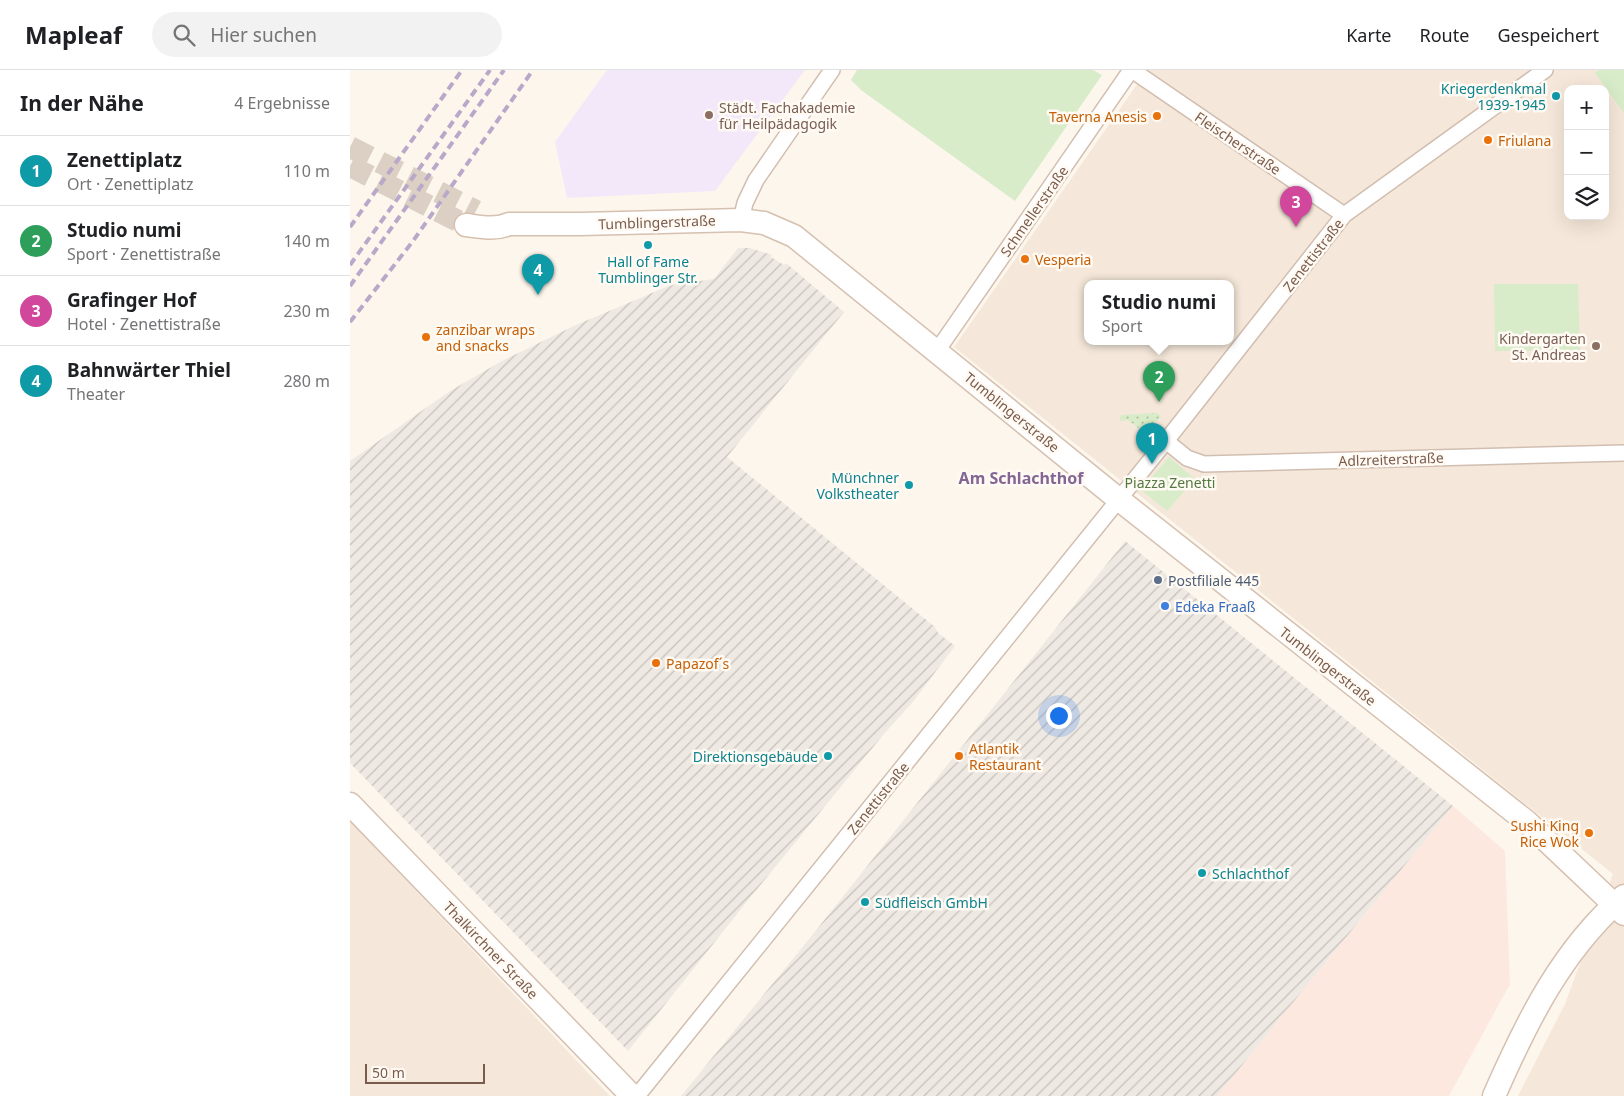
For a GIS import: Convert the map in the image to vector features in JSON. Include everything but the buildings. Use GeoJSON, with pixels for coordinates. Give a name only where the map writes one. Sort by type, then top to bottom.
{"type":"FeatureCollection","features":[{"type":"Feature","properties":{"kind":"street"},"geometry":{"type":"LineString","coordinates":[[742,220],[746,203],[756,180],[832,70]]}},
{"type":"Feature","properties":{"kind":"street","name":"Fleischerstraße"},"geometry":{"type":"LineString","coordinates":[[1131,70],[1344,215]]}},
{"type":"Feature","properties":{"kind":"street","name":"Schmellerstraße"},"geometry":{"type":"LineString","coordinates":[[937,351],[1131,70]]}},
{"type":"Feature","properties":{"kind":"street","name":"Zenettistraße"},"geometry":{"type":"LineString","coordinates":[[637,1096],[787,913],[1118,498],[1166,441],[1344,215],[1545,70]]}},
{"type":"Feature","properties":{"kind":"street","name":"Tumblingerstraße"},"geometry":{"type":"LineString","coordinates":[[471,218],[509,224],[742,220],[775,227],[800,240],[1118,498],[1527,822],[1620,905]]}},
{"type":"Feature","properties":{"kind":"street","name":"Adlzreiterstraße"},"geometry":{"type":"LineString","coordinates":[[1166,441],[1192,461],[1212,464],[1624,453]]}},
{"type":"Feature","properties":{"kind":"street","name":"Thalkirchner Straße"},"geometry":{"type":"LineString","coordinates":[[350,804],[632,1096]]}},
{"type":"Feature","properties":{"kind":"street"},"geometry":{"type":"LineString","coordinates":[[1494,1096],[1520,1036],[1545,992],[1578,946],[1620,905]]}},
{"type":"Feature","properties":{"kind":"shaded area"},"geometry":{"type":"Polygon","coordinates":[[[607,70],[805,70],[715,191],[567,198],[555,142],[607,70]]]}},
{"type":"Feature","properties":{"kind":"shaded area"},"geometry":{"type":"Polygon","coordinates":[[[1147,70],[1624,70],[1624,1096],[1518,1096],[1565,1004],[1613,874],[954,347],[1147,70]]]}},
{"type":"Feature","properties":{"kind":"shaded area"},"geometry":{"type":"Polygon","coordinates":[[[738,248],[750,248],[772,255],[771,257],[784,265],[786,263],[844,312],[727,457],[935,627],[938,633],[955,646],[912,703],[883,735],[745,904],[628,1051],[350,763],[350,461],[450,391],[502,361],[576,325],[671,285],[714,279],[738,248]]]}},
{"type":"Feature","properties":{"kind":"shaded area"},"geometry":{"type":"Polygon","coordinates":[[[1125,541],[1453,806],[1217,1096],[681,1096],[818,928],[1125,541]]]}},
{"type":"Feature","properties":{"kind":"shaded area"},"geometry":{"type":"Polygon","coordinates":[[[1453,806],[1505,851],[1510,984],[1449,1096],[1217,1096],[1453,806]]]}},
{"type":"Feature","properties":{"kind":"shaded area"},"geometry":{"type":"Polygon","coordinates":[[[350,821],[610,1096],[350,1096],[350,821]]]}},
{"type":"Feature","properties":{"kind":"green space"},"geometry":{"type":"Polygon","coordinates":[[[857,70],[1093,70],[1102,75],[1015,201],[861,90],[851,80],[857,70]]]}},
{"type":"Feature","properties":{"kind":"green space"},"geometry":{"type":"Polygon","coordinates":[[[1599,70],[1624,70],[1624,113],[1609,92],[1609,85],[1604,85],[1595,73],[1599,70]]]}},
{"type":"Feature","properties":{"kind":"green space"},"geometry":{"type":"Polygon","coordinates":[[[1494,284],[1578,284],[1580,350],[1495,351],[1494,284]]]}},
{"type":"Feature","properties":{"kind":"green space"},"geometry":{"type":"Polygon","coordinates":[[[1157,413],[1161,416],[1146,434],[1128,420],[1119,421],[1121,415],[1157,413]]]}},
{"type":"Feature","properties":{"kind":"green space","name":"Piazza Zenetti"},"geometry":{"type":"Polygon","coordinates":[[[1169,457],[1195,479],[1167,511],[1141,490],[1169,457]]]}},
{"type":"Feature","properties":{"kind":"tunnel"},"geometry":{"type":"LineString","coordinates":[[350,147],[476,211]]}},
{"type":"Feature","properties":{"kind":"tunnel"},"geometry":{"type":"LineString","coordinates":[[350,166],[466,225]]}},
{"type":"Feature","properties":{"kind":"railway"},"geometry":{"type":"LineString","coordinates":[[350,227],[462,70]]}},
{"type":"Feature","properties":{"kind":"railway"},"geometry":{"type":"LineString","coordinates":[[350,265],[490,70]]}},
{"type":"Feature","properties":{"kind":"railway"},"geometry":{"type":"LineString","coordinates":[[350,286],[504,70]]}},
{"type":"Feature","properties":{"kind":"railway"},"geometry":{"type":"LineString","coordinates":[[350,322],[413,241],[533,70]]}},
{"type":"Feature","properties":{"kind":"place","name":"Kriegerdenkmal 1939-1945"},"geometry":{"type":"Point","coordinates":[1556,96]}},
{"type":"Feature","properties":{"kind":"place","name":"Städt. Fachakademie für Heilpädagogik"},"geometry":{"type":"Point","coordinates":[709,115]}},
{"type":"Feature","properties":{"kind":"place","name":"Taverna Anesis"},"geometry":{"type":"Point","coordinates":[1157,116]}},
{"type":"Feature","properties":{"kind":"place","name":"Friulana"},"geometry":{"type":"Point","coordinates":[1488,140]}},
{"type":"Feature","properties":{"kind":"place","name":"Grafinger Hof"},"geometry":{"type":"Point","coordinates":[1296,227]}},
{"type":"Feature","properties":{"kind":"place","name":"Hall of Fame Tumblinger Str."},"geometry":{"type":"Point","coordinates":[648,245]}},
{"type":"Feature","properties":{"kind":"place","name":"Vesperia"},"geometry":{"type":"Point","coordinates":[1025,259]}},
{"type":"Feature","properties":{"kind":"place","name":"Bahnwärter Thiel"},"geometry":{"type":"Point","coordinates":[538,295]}},
{"type":"Feature","properties":{"kind":"place","name":"zanzibar wraps and snacks"},"geometry":{"type":"Point","coordinates":[426,337]}},
{"type":"Feature","properties":{"kind":"place","name":"Kindergarten St. Andreas"},"geometry":{"type":"Point","coordinates":[1596,346]}},
{"type":"Feature","properties":{"kind":"place","name":"Studio numi"},"geometry":{"type":"Point","coordinates":[1159,402]}},
{"type":"Feature","properties":{"kind":"place","name":"Zenettiplatz"},"geometry":{"type":"Point","coordinates":[1152,464]}},
{"type":"Feature","properties":{"kind":"place","name":"Münchner Volkstheater"},"geometry":{"type":"Point","coordinates":[909,485]}},
{"type":"Feature","properties":{"kind":"place","name":"Postfiliale 445"},"geometry":{"type":"Point","coordinates":[1158,580]}},
{"type":"Feature","properties":{"kind":"place","name":"Edeka Fraaß"},"geometry":{"type":"Point","coordinates":[1165,606]}},
{"type":"Feature","properties":{"kind":"place","name":"Papazof´s"},"geometry":{"type":"Point","coordinates":[656,663]}},
{"type":"Feature","properties":{"kind":"place","name":"Direktionsgebäude"},"geometry":{"type":"Point","coordinates":[828,756]}},
{"type":"Feature","properties":{"kind":"place","name":"Atlantik Restaurant"},"geometry":{"type":"Point","coordinates":[959,756]}},
{"type":"Feature","properties":{"kind":"place","name":"Sushi King Rice Wok"},"geometry":{"type":"Point","coordinates":[1589,833]}},
{"type":"Feature","properties":{"kind":"place","name":"Schlachthof"},"geometry":{"type":"Point","coordinates":[1202,873]}},
{"type":"Feature","properties":{"kind":"place","name":"Südfleisch GmbH"},"geometry":{"type":"Point","coordinates":[865,902]}},
{"type":"Feature","properties":{"kind":"district","name":"Am Schlachthof"},"geometry":{"type":"Point","coordinates":[1021,478]}}]}
